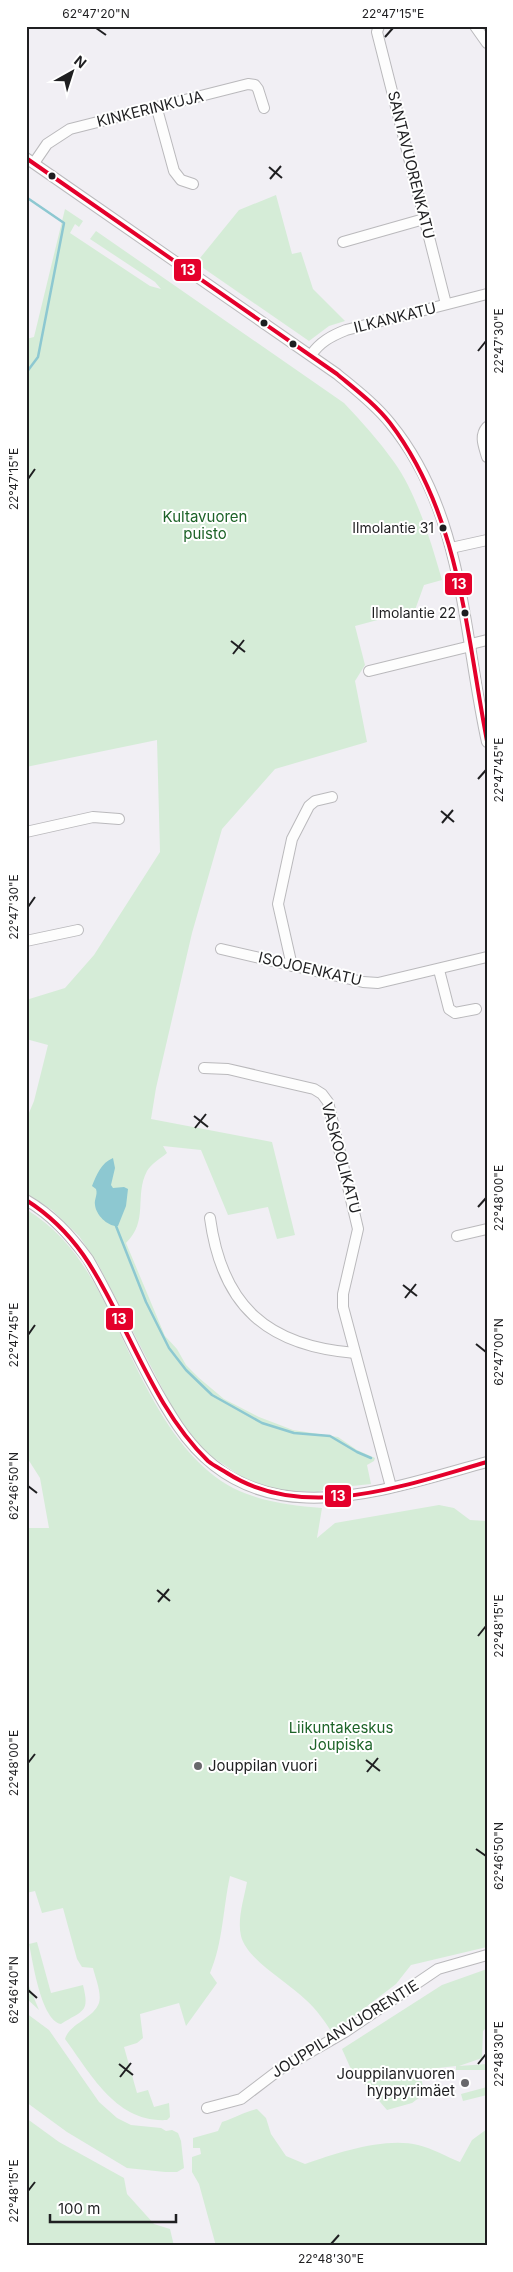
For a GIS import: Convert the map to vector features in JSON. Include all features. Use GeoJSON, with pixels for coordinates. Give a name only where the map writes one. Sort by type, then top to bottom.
{"type":"FeatureCollection","features":[{"type":"Feature","properties":{"kind":"street","name":"SANTAVUORENKATU"},"geometry":{"type":"LineString","coordinates":[[379,26],[377,32],[446,304]]}},
{"type":"Feature","properties":{"kind":"street"},"geometry":{"type":"LineString","coordinates":[[475,26],[487,43]]}},
{"type":"Feature","properties":{"kind":"street","name":"KINKERINKUJA"},"geometry":{"type":"LineString","coordinates":[[30,160],[48,144],[70,129],[158,109],[248,84],[255,85],[258,89],[264,108]]}},
{"type":"Feature","properties":{"kind":"street"},"geometry":{"type":"LineString","coordinates":[[158,109],[174,171],[181,180],[192,184]]}},
{"type":"Feature","properties":{"kind":"street"},"geometry":{"type":"LineString","coordinates":[[30,160],[311,355],[358,391],[390,422],[426,480],[441,514],[451,548],[471,645],[487,742]]}},
{"type":"Feature","properties":{"kind":"street"},"geometry":{"type":"LineString","coordinates":[[343,242],[424,218]]}},
{"type":"Feature","properties":{"kind":"street","name":"ILKANKATU"},"geometry":{"type":"LineString","coordinates":[[311,355],[319,344],[330,336],[346,330],[487,294]]}},
{"type":"Feature","properties":{"kind":"street"},"geometry":{"type":"LineString","coordinates":[[487,427],[483,432],[482,438],[487,457]]}},
{"type":"Feature","properties":{"kind":"street"},"geometry":{"type":"LineString","coordinates":[[451,548],[487,540]]}},
{"type":"Feature","properties":{"kind":"street"},"geometry":{"type":"LineString","coordinates":[[369,671],[487,640]]}},
{"type":"Feature","properties":{"kind":"street"},"geometry":{"type":"LineString","coordinates":[[292,966],[278,904],[292,839],[297,826],[309,806],[315,801],[332,797]]}},
{"type":"Feature","properties":{"kind":"street"},"geometry":{"type":"LineString","coordinates":[[26,832],[93,818],[119,818]]}},
{"type":"Feature","properties":{"kind":"street"},"geometry":{"type":"LineString","coordinates":[[26,941],[78,930]]}},
{"type":"Feature","properties":{"kind":"street","name":"ISOJOENKATU"},"geometry":{"type":"LineString","coordinates":[[221,949],[363,982],[378,983],[439,970],[487,957]]}},
{"type":"Feature","properties":{"kind":"street"},"geometry":{"type":"LineString","coordinates":[[439,970],[448,1009],[455,1012],[476,1009]]}},
{"type":"Feature","properties":{"kind":"street","name":"VASKOOLIKATU"},"geometry":{"type":"LineString","coordinates":[[204,1068],[228,1069],[314,1089],[322,1094],[328,1102],[358,1229],[343,1294],[343,1307],[391,1487]]}},
{"type":"Feature","properties":{"kind":"street"},"geometry":{"type":"LineString","coordinates":[[26,1200],[54,1219],[72,1237],[88,1259],[178,1426],[206,1459],[227,1474],[251,1487],[277,1495],[303,1499],[339,1496],[391,1487],[487,1462]]}},
{"type":"Feature","properties":{"kind":"street"},"geometry":{"type":"LineString","coordinates":[[210,1218],[214,1246],[222,1272],[245,1308],[283,1336],[304,1345],[329,1351],[355,1353]]}},
{"type":"Feature","properties":{"kind":"street"},"geometry":{"type":"LineString","coordinates":[[457,1236],[487,1228]]}},
{"type":"Feature","properties":{"kind":"street","name":"JOUPPILANVUORENTIE"},"geometry":{"type":"LineString","coordinates":[[207,2108],[241,2099],[279,2070],[345,2032],[438,1969],[487,1955]]}},
{"type":"Feature","properties":{"kind":"green space"},"geometry":{"type":"Polygon","coordinates":[[[276,195],[292,254],[301,252],[313,289],[345,321],[329,326],[309,341],[196,263],[239,210],[276,195]]]}},
{"type":"Feature","properties":{"kind":"green space","name":"Kultavuoren puisto"},"geometry":{"type":"Polygon","coordinates":[[[65,209],[83,221],[79,227],[75,224],[70,233],[150,286],[161,289],[155,282],[90,239],[96,231],[344,403],[364,424],[394,462],[410,489],[442,580],[424,585],[415,610],[355,626],[365,665],[355,681],[367,742],[275,769],[222,829],[192,933],[156,1088],[151,1119],[272,1142],[295,1235],[277,1239],[268,1207],[228,1215],[201,1150],[163,1146],[167,1153],[147,1171],[143,1180],[137,1226],[133,1235],[126,1243],[165,1336],[177,1349],[186,1365],[199,1378],[224,1399],[259,1417],[293,1430],[338,1437],[357,1450],[375,1458],[374,1461],[367,1465],[371,1484],[352,1486],[338,1484],[318,1492],[277,1490],[245,1479],[211,1456],[196,1441],[174,1411],[98,1264],[79,1236],[52,1210],[26,1193],[26,1120],[34,1101],[48,1045],[26,1039],[26,1000],[65,988],[94,955],[160,852],[157,740],[26,767],[26,339],[34,337],[65,209]]]}},
{"type":"Feature","properties":{"kind":"green space","name":"Liikuntakeskus Joupiska"},"geometry":{"type":"Polygon","coordinates":[[[26,1209],[53,1229],[74,1252],[99,1292],[162,1415],[179,1440],[199,1463],[221,1481],[247,1494],[265,1500],[322,1508],[317,1538],[335,1523],[439,1505],[454,1508],[470,1520],[487,1521],[487,1947],[411,1965],[396,1984],[332,2033],[310,2004],[259,1962],[245,1945],[241,1936],[240,1923],[247,1882],[230,1876],[218,1950],[210,1973],[217,1983],[186,2026],[179,2003],[140,2014],[143,2038],[137,2043],[124,2047],[137,2093],[148,2090],[154,2107],[169,2103],[170,2117],[167,2120],[149,2119],[133,2114],[119,2105],[95,2081],[65,2039],[72,2029],[96,2008],[100,1999],[98,1985],[93,1968],[82,1967],[77,1959],[63,1908],[42,1913],[35,1891],[26,1893],[26,1528],[49,1528],[40,1478],[26,1456],[26,1209]]]}},
{"type":"Feature","properties":{"kind":"green space"},"geometry":{"type":"Polygon","coordinates":[[[37,1942],[51,1993],[83,1985],[86,2001],[83,2010],[61,2024],[54,2020],[48,2012],[39,1989],[29,1944],[37,1942]]]}},
{"type":"Feature","properties":{"kind":"green space"},"geometry":{"type":"Polygon","coordinates":[[[487,1969],[487,2027],[483,2031],[482,2058],[459,2066],[487,2064],[487,2070],[456,2070],[456,2066],[420,2070],[424,2094],[412,2103],[387,2110],[350,2067],[342,2049],[442,1985],[487,1969]]]}},
{"type":"Feature","properties":{"kind":"green space"},"geometry":{"type":"Polygon","coordinates":[[[26,1979],[39,2010],[26,1998],[26,1979]]]}},
{"type":"Feature","properties":{"kind":"green space"},"geometry":{"type":"Polygon","coordinates":[[[26,2013],[49,2030],[99,2102],[117,2118],[131,2125],[161,2128],[178,2133],[181,2141],[184,2168],[177,2172],[165,2172],[127,2168],[67,2132],[26,2102],[26,2013]]]}},
{"type":"Feature","properties":{"kind":"green space"},"geometry":{"type":"Polygon","coordinates":[[[487,2087],[487,2095],[463,2101],[461,2094],[487,2087]]]}},
{"type":"Feature","properties":{"kind":"green space"},"geometry":{"type":"Polygon","coordinates":[[[257,2109],[266,2118],[271,2134],[286,2156],[305,2164],[361,2147],[391,2143],[423,2146],[460,2162],[472,2140],[487,2129],[487,2246],[216,2246],[199,2184],[192,2172],[192,2157],[201,2154],[200,2148],[193,2148],[193,2138],[218,2131],[222,2122],[257,2109]]]}},
{"type":"Feature","properties":{"kind":"green space"},"geometry":{"type":"Polygon","coordinates":[[[26,2118],[59,2142],[124,2178],[127,2194],[154,2224],[170,2229],[174,2246],[26,2246],[26,2118]]]}},
{"type":"Feature","properties":{"kind":"water"},"geometry":{"type":"Polygon","coordinates":[[[113,1158],[115,1168],[111,1185],[113,1188],[124,1187],[128,1189],[126,1206],[118,1226],[110,1225],[98,1213],[95,1203],[96,1189],[92,1186],[102,1166],[113,1158]]]}},
{"type":"Feature","properties":{"kind":"waterway"},"geometry":{"type":"LineString","coordinates":[[26,197],[64,223],[38,357],[26,373]]}},
{"type":"Feature","properties":{"kind":"waterway"},"geometry":{"type":"LineString","coordinates":[[116,1226],[146,1302],[169,1348],[186,1370],[212,1395],[262,1423],[294,1433],[330,1436],[371,1458]]}},
{"type":"Feature","properties":{"kind":"transit line","name":"13"},"geometry":{"type":"LineString","coordinates":[[26,158],[337,374],[371,403],[390,423],[413,459],[432,496],[446,535],[466,617],[487,741]]}},
{"type":"Feature","properties":{"kind":"transit line","name":"13"},"geometry":{"type":"LineString","coordinates":[[26,1200],[58,1225],[83,1254],[103,1287],[149,1378],[170,1414],[181,1430],[208,1461],[227,1473],[257,1488],[289,1496],[322,1498],[390,1489],[487,1462]]}},
{"type":"Feature","properties":{"kind":"place","name":"Ilmolantie 31"},"geometry":{"type":"Point","coordinates":[443,528]}},
{"type":"Feature","properties":{"kind":"place","name":"Ilmolantie 22"},"geometry":{"type":"Point","coordinates":[465,613]}},
{"type":"Feature","properties":{"kind":"place","name":"Jouppilan vuori"},"geometry":{"type":"Point","coordinates":[198,1766]}},
{"type":"Feature","properties":{"kind":"place","name":"Jouppilanvuoren hyppyrimäet"},"geometry":{"type":"Point","coordinates":[465,2083]}}]}
